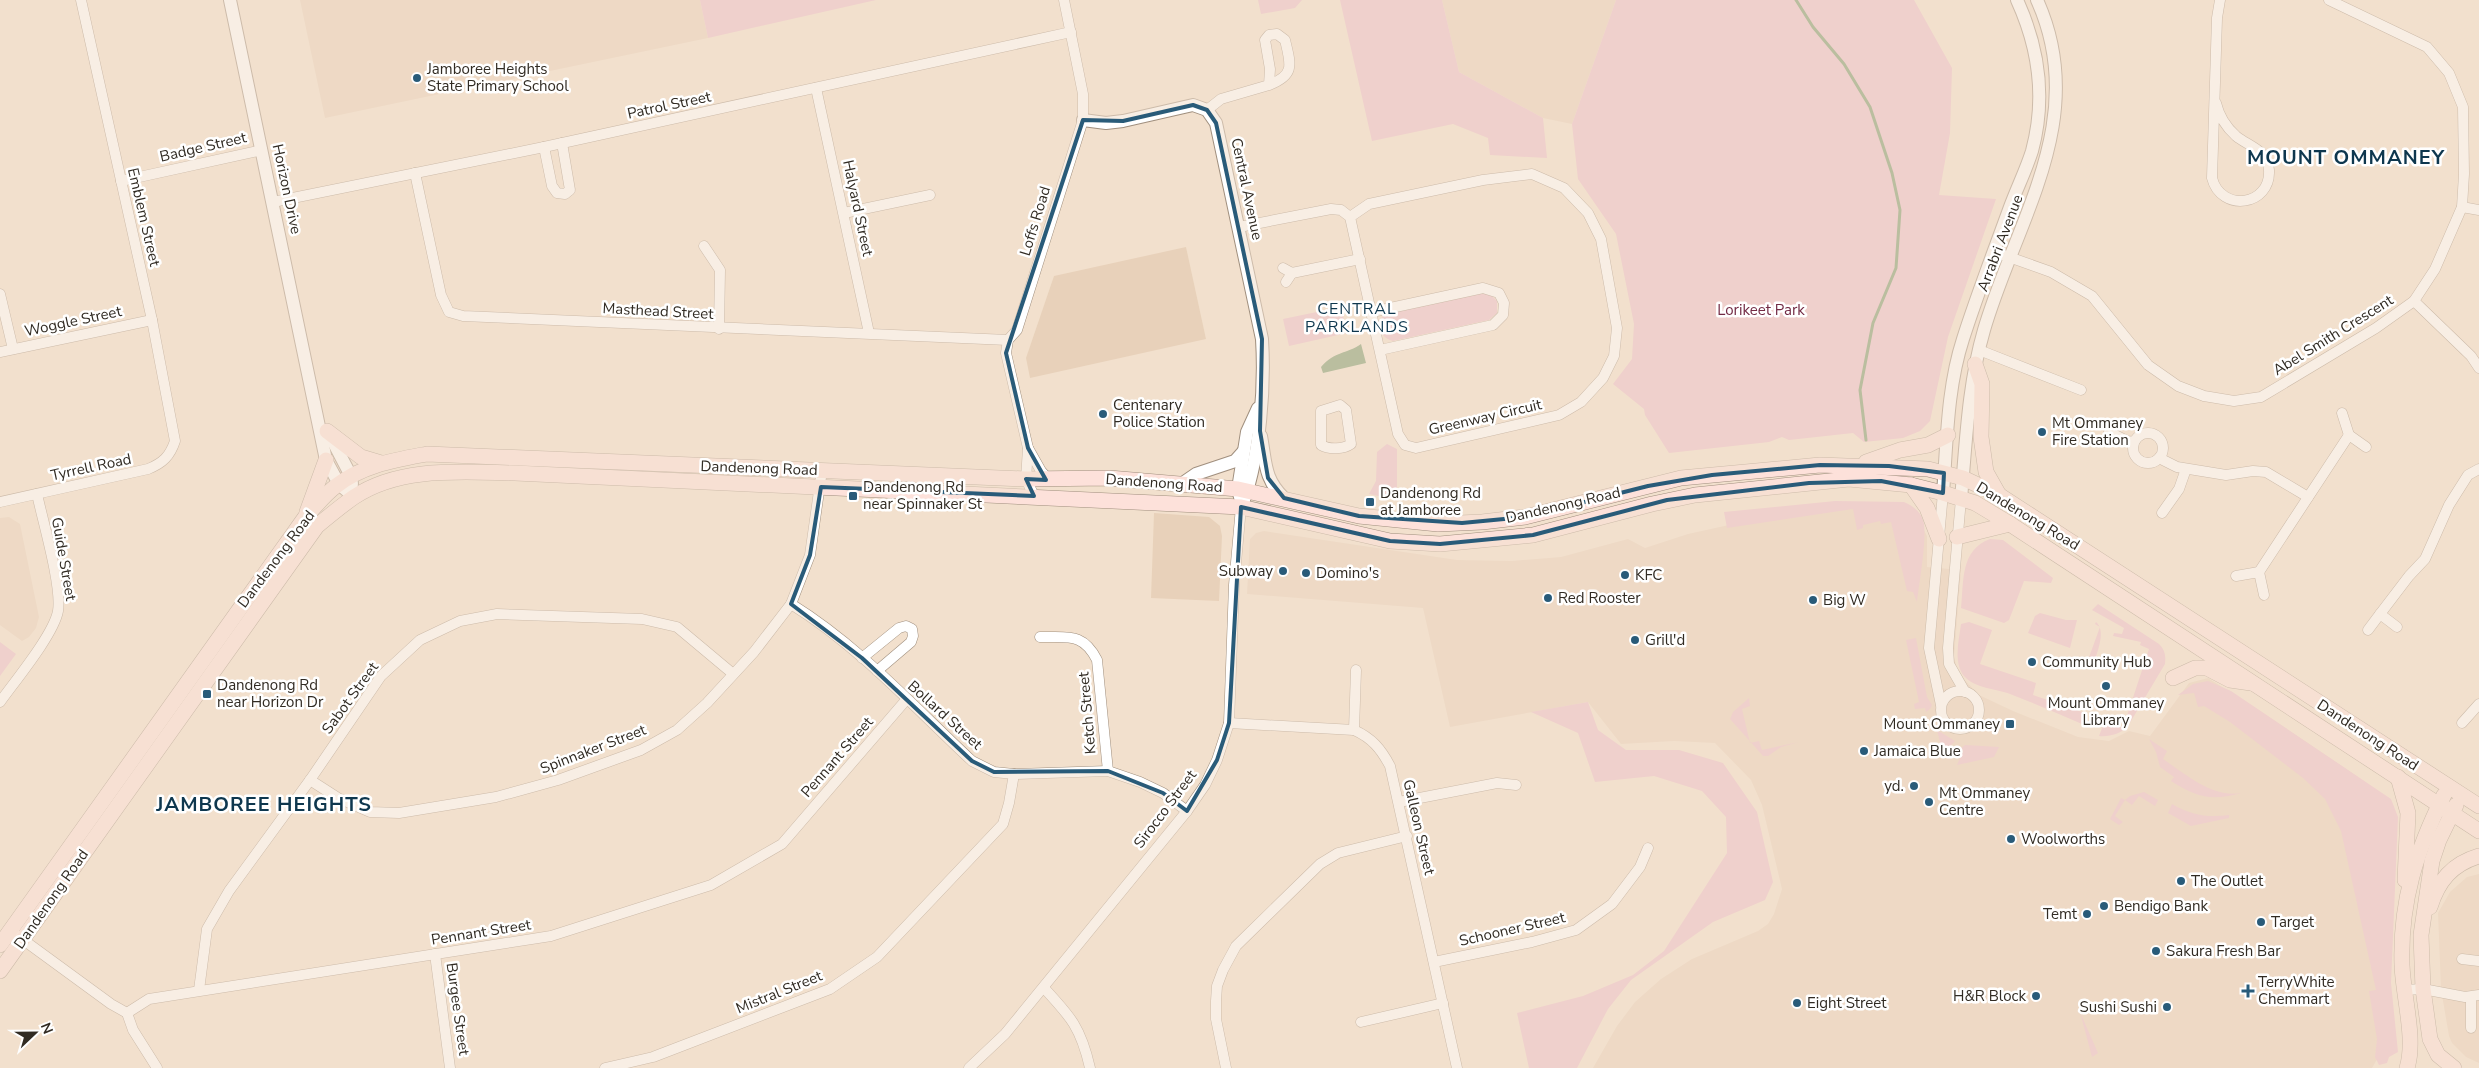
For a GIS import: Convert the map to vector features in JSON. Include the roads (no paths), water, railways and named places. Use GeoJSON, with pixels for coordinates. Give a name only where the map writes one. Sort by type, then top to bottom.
{"type":"FeatureCollection","features":[{"type":"Feature","properties":{"kind":"main road"},"geometry":{"type":"LineString","coordinates":[[1977,357],[1982,384],[1981,438],[1986,472],[1999,496]]}},
{"type":"Feature","properties":{"kind":"main road"},"geometry":{"type":"LineString","coordinates":[[327,431],[362,457],[381,463]]}},
{"type":"Feature","properties":{"kind":"main road"},"geometry":{"type":"LineString","coordinates":[[1857,465],[1900,450],[1928,445],[1948,435]]}},
{"type":"Feature","properties":{"kind":"main road","name":"Dandenong Road"},"geometry":{"type":"LineString","coordinates":[[0,971],[17,935],[306,516],[345,480],[381,463],[427,454],[1050,480],[1109,478],[1243,490],[1359,516],[1418,523],[1468,523],[1525,517],[1681,478],[1820,465],[1928,469],[1962,478],[1999,496],[2479,806]]}},
{"type":"Feature","properties":{"kind":"main road"},"geometry":{"type":"LineString","coordinates":[[306,516],[326,460]]}},
{"type":"Feature","properties":{"kind":"main road","name":"Dandenong Road"},"geometry":{"type":"LineString","coordinates":[[0,946],[17,935],[317,526],[354,497],[403,478],[430,473],[462,472],[821,487],[1241,507],[1390,541],[1440,544],[1532,535],[1652,504],[1695,495],[1849,480],[1911,485],[1943,492],[1960,506],[1975,503],[2010,524],[2479,831]]}},
{"type":"Feature","properties":{"kind":"main road"},"geometry":{"type":"LineString","coordinates":[[1911,485],[1927,508],[1939,539]]}},
{"type":"Feature","properties":{"kind":"main road"},"geometry":{"type":"LineString","coordinates":[[1957,537],[2010,524]]}},
{"type":"Feature","properties":{"kind":"main road"},"geometry":{"type":"LineString","coordinates":[[2173,678],[2195,668],[2206,668],[2230,680],[2254,683]]}},
{"type":"Feature","properties":{"kind":"main road"},"geometry":{"type":"LineString","coordinates":[[2398,777],[2408,813],[2404,869],[2406,896],[2403,941],[2404,990],[2410,1048],[2407,1068]]}},
{"type":"Feature","properties":{"kind":"main road"},"geometry":{"type":"LineString","coordinates":[[2406,896],[2422,839],[2448,786]]}},
{"type":"Feature","properties":{"kind":"main road"},"geometry":{"type":"LineString","coordinates":[[2454,1068],[2442,1059],[2432,1047],[2423,989],[2422,933],[2432,861],[2462,795]]}},
{"type":"Feature","properties":{"kind":"main road"},"geometry":{"type":"LineString","coordinates":[[2422,933],[2440,882],[2459,863],[2479,856]]}},
{"type":"Feature","properties":{"kind":"street","name":"Emblem Street"},"geometry":{"type":"LineString","coordinates":[[81,0],[152,320],[175,441]]}},
{"type":"Feature","properties":{"kind":"street","name":"Horizon Drive"},"geometry":{"type":"LineString","coordinates":[[230,0],[326,460],[345,480]]}},
{"type":"Feature","properties":{"kind":"street","name":"Loffs Road"},"geometry":{"type":"LineString","coordinates":[[1008,340],[1017,330],[1082,120],[1083,94],[1064,0]]}},
{"type":"Feature","properties":{"kind":"street","name":"Arrabri Avenue"},"geometry":{"type":"LineString","coordinates":[[1943,492],[1951,390],[1958,356],[2032,151],[2040,104],[2039,76],[2034,45],[2017,0]]}},
{"type":"Feature","properties":{"kind":"street","name":"Arrabri Avenue"},"geometry":{"type":"LineString","coordinates":[[1960,506],[1969,402],[1984,329],[2040,181],[2052,140],[2055,70],[2048,30],[2038,0]]}},
{"type":"Feature","properties":{"kind":"street"},"geometry":{"type":"LineString","coordinates":[[2216,103],[2222,118],[2231,131],[2257,149],[2268,163],[2267,185],[2262,192],[2251,200],[2242,202],[2229,199],[2219,192],[2213,183],[2217,18],[2220,0]]}},
{"type":"Feature","properties":{"kind":"street","name":"Abel Smith Crescent"},"geometry":{"type":"LineString","coordinates":[[1995,252],[2051,272],[2092,296],[2148,365],[2178,386],[2204,396],[2234,401],[2261,397],[2376,328],[2414,302],[2436,269],[2462,208],[2464,174],[2463,107],[2449,73],[2427,47],[2329,0]]}},
{"type":"Feature","properties":{"kind":"street","name":"Patrol Street"},"geometry":{"type":"LineString","coordinates":[[273,202],[544,147],[1071,32]]}},
{"type":"Feature","properties":{"kind":"street"},"geometry":{"type":"LineString","coordinates":[[1082,120],[1123,121],[1193,105],[1208,110],[1220,99],[1269,85],[1282,80],[1289,72],[1290,60],[1285,40],[1277,34],[1269,35],[1265,40],[1270,69],[1269,85]]}},
{"type":"Feature","properties":{"kind":"street","name":"Halyard Street"},"geometry":{"type":"LineString","coordinates":[[816,88],[869,333]]}},
{"type":"Feature","properties":{"kind":"street","name":"Central Avenue"},"geometry":{"type":"LineString","coordinates":[[1208,110],[1216,123],[1262,339],[1264,364],[1260,403],[1260,432],[1268,478],[1273,487],[1284,498]]}},
{"type":"Feature","properties":{"kind":"street"},"geometry":{"type":"LineString","coordinates":[[544,147],[552,186],[557,193],[565,194],[570,190],[570,182],[562,143]]}},
{"type":"Feature","properties":{"kind":"street","name":"Badge Street"},"geometry":{"type":"LineString","coordinates":[[121,181],[262,150]]}},
{"type":"Feature","properties":{"kind":"street","name":"Masthead Street"},"geometry":{"type":"LineString","coordinates":[[416,173],[441,295],[449,312],[463,316],[719,329],[869,333],[1008,340]]}},
{"type":"Feature","properties":{"kind":"street","name":"Greenway Circuit"},"geometry":{"type":"LineString","coordinates":[[1532,174],[1564,188],[1588,213],[1601,239],[1617,328],[1614,356],[1603,378],[1581,402],[1559,415],[1416,448],[1405,445],[1398,434],[1360,259],[1350,217],[1369,204],[1483,180],[1532,174]]}},
{"type":"Feature","properties":{"kind":"street"},"geometry":{"type":"LineString","coordinates":[[844,213],[930,195]]}},
{"type":"Feature","properties":{"kind":"street"},"geometry":{"type":"LineString","coordinates":[[2462,208],[2479,210]]}},
{"type":"Feature","properties":{"kind":"street"},"geometry":{"type":"LineString","coordinates":[[1239,228],[1331,209],[1341,210],[1350,217]]}},
{"type":"Feature","properties":{"kind":"street"},"geometry":{"type":"LineString","coordinates":[[704,246],[720,270],[719,329]]}},
{"type":"Feature","properties":{"kind":"street"},"geometry":{"type":"LineString","coordinates":[[1286,282],[1287,271],[1360,259]]}},
{"type":"Feature","properties":{"kind":"street"},"geometry":{"type":"LineString","coordinates":[[1372,312],[1483,288],[1499,293],[1504,303],[1503,315],[1493,325],[1380,350]]}},
{"type":"Feature","properties":{"kind":"street"},"geometry":{"type":"LineString","coordinates":[[0,294],[13,349]]}},
{"type":"Feature","properties":{"kind":"street"},"geometry":{"type":"LineString","coordinates":[[2414,302],[2471,356],[2479,368]]}},
{"type":"Feature","properties":{"kind":"street","name":"Woggle Street"},"geometry":{"type":"LineString","coordinates":[[0,352],[152,320]]}},
{"type":"Feature","properties":{"kind":"street"},"geometry":{"type":"LineString","coordinates":[[1008,340],[1006,353],[1028,448],[1041,471],[1050,480]]}},
{"type":"Feature","properties":{"kind":"street"},"geometry":{"type":"LineString","coordinates":[[1977,357],[2081,390]]}},
{"type":"Feature","properties":{"kind":"street","name":"Horizon Drive"},"geometry":{"type":"LineString","coordinates":[[311,385],[345,480],[354,497]]}},
{"type":"Feature","properties":{"kind":"street","name":"Central Avenue"},"geometry":{"type":"LineString","coordinates":[[1241,507],[1243,452],[1247,432],[1260,403]]}},
{"type":"Feature","properties":{"kind":"street"},"geometry":{"type":"LineString","coordinates":[[1344,406],[1351,444],[1346,448],[1324,448],[1321,445],[1321,411],[1327,408],[1344,406]]}},
{"type":"Feature","properties":{"kind":"street"},"geometry":{"type":"LineString","coordinates":[[2342,413],[2348,435],[2366,447]]}},
{"type":"Feature","properties":{"kind":"street","name":"Central Avenue"},"geometry":{"type":"LineString","coordinates":[[1243,490],[1260,432]]}},
{"type":"Feature","properties":{"kind":"street"},"geometry":{"type":"LineString","coordinates":[[2109,432],[2127,441],[2134,442],[2145,433],[2155,434],[2163,446],[2159,458],[2149,463],[2139,460],[2134,452],[2134,442]]}},
{"type":"Feature","properties":{"kind":"street"},"geometry":{"type":"LineString","coordinates":[[2264,595],[2259,572],[2348,435]]}},
{"type":"Feature","properties":{"kind":"street","name":"Tyrrell Road"},"geometry":{"type":"LineString","coordinates":[[0,502],[148,469],[160,464],[170,454],[175,441]]}},
{"type":"Feature","properties":{"kind":"street"},"geometry":{"type":"LineString","coordinates":[[1028,448],[1026,479],[1034,496]]}},
{"type":"Feature","properties":{"kind":"street"},"geometry":{"type":"LineString","coordinates":[[1180,485],[1196,474],[1235,461],[1243,452]]}},
{"type":"Feature","properties":{"kind":"street"},"geometry":{"type":"LineString","coordinates":[[2159,458],[2186,469],[2226,475],[2253,471],[2266,472],[2308,497]]}},
{"type":"Feature","properties":{"kind":"street"},"geometry":{"type":"LineString","coordinates":[[2162,513],[2179,489],[2186,469]]}},
{"type":"Feature","properties":{"kind":"street"},"geometry":{"type":"LineString","coordinates":[[2368,630],[2409,576],[2426,559],[2448,505],[2468,475],[2479,469]]}},
{"type":"Feature","properties":{"kind":"street","name":"Spinnaker Street"},"geometry":{"type":"LineString","coordinates":[[310,780],[338,798],[370,812],[399,813],[496,797],[558,780],[641,750],[678,730],[707,703],[732,673],[754,652],[791,604],[810,555],[822,470]]}},
{"type":"Feature","properties":{"kind":"street"},"geometry":{"type":"LineString","coordinates":[[1943,492],[1929,648],[1942,705],[1942,716],[1949,726],[1966,728],[1975,720],[1978,710],[1974,699],[1965,692],[1949,664],[1948,648],[1960,506]]}},
{"type":"Feature","properties":{"kind":"street","name":"Guide Street"},"geometry":{"type":"LineString","coordinates":[[0,702],[52,629],[58,611],[57,588],[37,494]]}},
{"type":"Feature","properties":{"kind":"street","name":"Sirocco Street"},"geometry":{"type":"LineString","coordinates":[[968,1068],[1005,1034],[1044,988],[1187,811],[1205,785],[1217,760],[1229,723],[1234,584],[1241,507]]}},
{"type":"Feature","properties":{"kind":"street"},"geometry":{"type":"LineString","coordinates":[[2236,576],[2259,572]]}},
{"type":"Feature","properties":{"kind":"street","name":"Bollard Street"},"geometry":{"type":"LineString","coordinates":[[791,604],[818,621],[877,671],[972,761],[994,772],[1014,774],[1108,771],[1140,782],[1163,793],[1187,811]]}},
{"type":"Feature","properties":{"kind":"street","name":"Sabot Street"},"geometry":{"type":"LineString","coordinates":[[199,990],[207,928],[229,891],[310,780],[381,676],[420,640],[460,621],[497,614],[642,619],[677,627],[732,673]]}},
{"type":"Feature","properties":{"kind":"street"},"geometry":{"type":"LineString","coordinates":[[2380,614],[2398,627]]}},
{"type":"Feature","properties":{"kind":"street"},"geometry":{"type":"LineString","coordinates":[[862,658],[899,628],[906,626],[912,629],[914,636],[911,642],[877,671]]}},
{"type":"Feature","properties":{"kind":"street","name":"Ketch Street"},"geometry":{"type":"LineString","coordinates":[[1040,636],[1080,639],[1095,655],[1108,771]]}},
{"type":"Feature","properties":{"kind":"street"},"geometry":{"type":"LineString","coordinates":[[1354,730],[1356,670]]}},
{"type":"Feature","properties":{"kind":"street"},"geometry":{"type":"LineString","coordinates":[[1942,705],[1950,694],[1965,692]]}},
{"type":"Feature","properties":{"kind":"street","name":"Pennant Street"},"geometry":{"type":"LineString","coordinates":[[127,1013],[149,999],[551,936],[711,885],[782,844],[906,700]]}},
{"type":"Feature","properties":{"kind":"street"},"geometry":{"type":"LineString","coordinates":[[2462,723],[2479,704]]}},
{"type":"Feature","properties":{"kind":"street","name":"Galleon Street"},"geometry":{"type":"LineString","coordinates":[[1229,723],[1354,730],[1367,736],[1381,749],[1390,766],[1407,836],[1457,1068]]}},
{"type":"Feature","properties":{"kind":"street","name":"Mistral Street"},"geometry":{"type":"LineString","coordinates":[[609,1068],[653,1057],[830,989],[877,957],[1003,824],[1010,803],[1014,774]]}},
{"type":"Feature","properties":{"kind":"street"},"geometry":{"type":"LineString","coordinates":[[1398,802],[1497,783],[1516,786]]}},
{"type":"Feature","properties":{"kind":"street"},"geometry":{"type":"LineString","coordinates":[[1226,1068],[1216,1019],[1217,986],[1236,946],[1326,860],[1338,853],[1407,836]]}},
{"type":"Feature","properties":{"kind":"street","name":"Schooner Street"},"geometry":{"type":"LineString","coordinates":[[1434,962],[1532,942],[1576,930],[1612,904],[1640,866],[1648,848]]}},
{"type":"Feature","properties":{"kind":"street"},"geometry":{"type":"LineString","coordinates":[[17,935],[111,1004],[127,1013],[134,1030],[156,1068]]}},
{"type":"Feature","properties":{"kind":"street","name":"Burgee Street"},"geometry":{"type":"LineString","coordinates":[[435,954],[450,1068]]}},
{"type":"Feature","properties":{"kind":"street"},"geometry":{"type":"LineString","coordinates":[[2462,959],[2479,961]]}},
{"type":"Feature","properties":{"kind":"street"},"geometry":{"type":"LineString","coordinates":[[1044,988],[1071,1016],[1080,1032],[1090,1068]]}},
{"type":"Feature","properties":{"kind":"street"},"geometry":{"type":"LineString","coordinates":[[2404,990],[2423,989],[2475,996],[2471,1028]]}},
{"type":"Feature","properties":{"kind":"street"},"geometry":{"type":"LineString","coordinates":[[1360,1022],[1443,1003]]}},
{"type":"Feature","properties":{"kind":"waterway"},"geometry":{"type":"LineString","coordinates":[[1796,0],[1813,27],[1844,64],[1870,107],[1892,173],[1900,210],[1896,268],[1873,323],[1860,390],[1866,440]]}},
{"type":"Feature","properties":{"kind":"place","name":"Jamboree Heights State Primary School"},"geometry":{"type":"Point","coordinates":[417,78]}},
{"type":"Feature","properties":{"kind":"place","name":"Centenary Police Station"},"geometry":{"type":"Point","coordinates":[1103,414]}},
{"type":"Feature","properties":{"kind":"place","name":"Mt Ommaney Fire Station"},"geometry":{"type":"Point","coordinates":[2042,432]}},
{"type":"Feature","properties":{"kind":"place","name":"Dandenong Rd near Spinnaker St"},"geometry":{"type":"Point","coordinates":[853,496]}},
{"type":"Feature","properties":{"kind":"place","name":"Dandenong Rd at Jamboree"},"geometry":{"type":"Point","coordinates":[1370,502]}},
{"type":"Feature","properties":{"kind":"place","name":"Subway"},"geometry":{"type":"Point","coordinates":[1283,571]}},
{"type":"Feature","properties":{"kind":"place","name":"Domino's"},"geometry":{"type":"Point","coordinates":[1306,573]}},
{"type":"Feature","properties":{"kind":"place","name":"KFC"},"geometry":{"type":"Point","coordinates":[1625,575]}},
{"type":"Feature","properties":{"kind":"place","name":"Red Rooster"},"geometry":{"type":"Point","coordinates":[1548,598]}},
{"type":"Feature","properties":{"kind":"place","name":"Big W"},"geometry":{"type":"Point","coordinates":[1813,600]}},
{"type":"Feature","properties":{"kind":"place","name":"Grill'd"},"geometry":{"type":"Point","coordinates":[1635,640]}},
{"type":"Feature","properties":{"kind":"place","name":"Community Hub"},"geometry":{"type":"Point","coordinates":[2032,662]}},
{"type":"Feature","properties":{"kind":"place","name":"Mount Ommaney Library"},"geometry":{"type":"Point","coordinates":[2106,686]}},
{"type":"Feature","properties":{"kind":"place","name":"Dandenong Rd near Horizon Dr"},"geometry":{"type":"Point","coordinates":[207,694]}},
{"type":"Feature","properties":{"kind":"place","name":"Mount Ommaney"},"geometry":{"type":"Point","coordinates":[2010,724]}},
{"type":"Feature","properties":{"kind":"place","name":"Jamaica Blue"},"geometry":{"type":"Point","coordinates":[1864,751]}},
{"type":"Feature","properties":{"kind":"place","name":"yd."},"geometry":{"type":"Point","coordinates":[1914,786]}},
{"type":"Feature","properties":{"kind":"place","name":"Mt Ommaney Centre"},"geometry":{"type":"Point","coordinates":[1929,802]}},
{"type":"Feature","properties":{"kind":"place","name":"Woolworths"},"geometry":{"type":"Point","coordinates":[2011,839]}},
{"type":"Feature","properties":{"kind":"place","name":"The Outlet"},"geometry":{"type":"Point","coordinates":[2181,881]}},
{"type":"Feature","properties":{"kind":"place","name":"Bendigo Bank"},"geometry":{"type":"Point","coordinates":[2104,906]}},
{"type":"Feature","properties":{"kind":"place","name":"Temt"},"geometry":{"type":"Point","coordinates":[2087,914]}},
{"type":"Feature","properties":{"kind":"place","name":"Target"},"geometry":{"type":"Point","coordinates":[2261,922]}},
{"type":"Feature","properties":{"kind":"place","name":"Sakura Fresh Bar"},"geometry":{"type":"Point","coordinates":[2156,951]}},
{"type":"Feature","properties":{"kind":"place","name":"TerryWhite Chemmart"},"geometry":{"type":"Point","coordinates":[2248,991]}},
{"type":"Feature","properties":{"kind":"place","name":"H&R Block"},"geometry":{"type":"Point","coordinates":[2036,996]}},
{"type":"Feature","properties":{"kind":"place","name":"Eight Street"},"geometry":{"type":"Point","coordinates":[1797,1003]}},
{"type":"Feature","properties":{"kind":"place","name":"Sushi Sushi"},"geometry":{"type":"Point","coordinates":[2167,1007]}},
{"type":"Feature","properties":{"kind":"district","name":"MOUNT OMMANEY"},"geometry":{"type":"Point","coordinates":[2346,157]}},
{"type":"Feature","properties":{"kind":"district","name":"CENTRAL PARKLANDS"},"geometry":{"type":"Point","coordinates":[1357,317]}},
{"type":"Feature","properties":{"kind":"district","name":"JAMBOREE HEIGHTS"},"geometry":{"type":"Point","coordinates":[264,804]}},
{"type":"Feature","properties":{"kind":"park label","name":"Lorikeet Park"},"geometry":{"type":"Point","coordinates":[1761,310]}}]}
